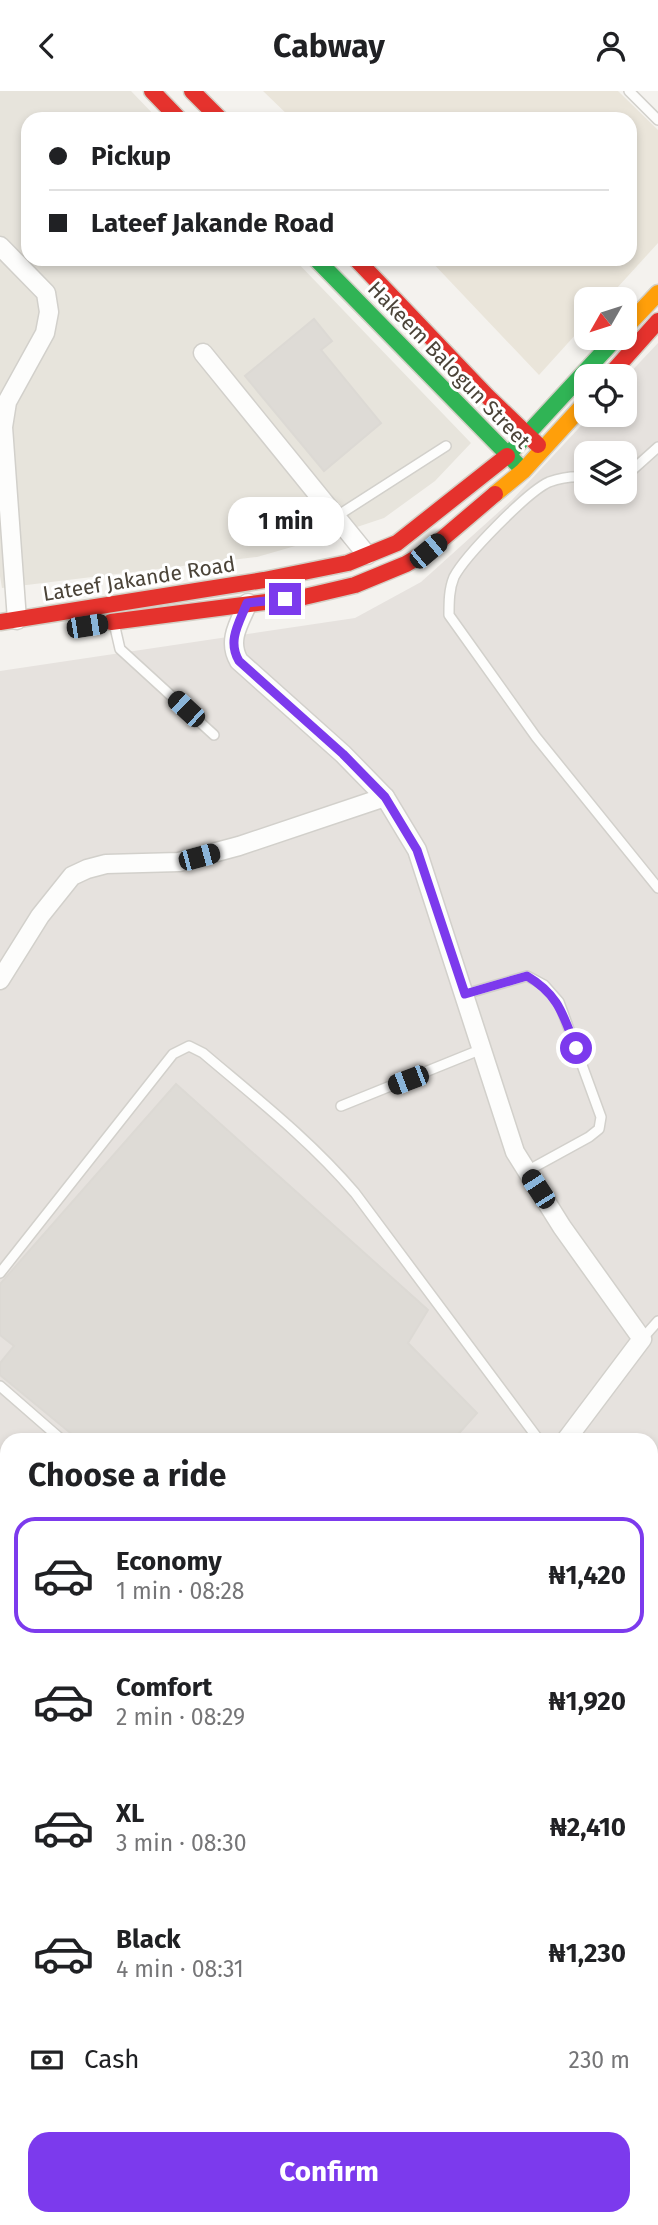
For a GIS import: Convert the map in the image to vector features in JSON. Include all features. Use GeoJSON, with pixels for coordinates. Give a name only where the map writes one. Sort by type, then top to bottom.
{"type":"FeatureCollection","features":[{"type":"Feature","properties":{"kind":"main road"},"geometry":{"type":"LineString","coordinates":[[152,91],[172,112]]}},
{"type":"Feature","properties":{"kind":"main road"},"geometry":{"type":"LineString","coordinates":[[192,91],[213,112]]}},
{"type":"Feature","properties":{"kind":"main road","name":"Hakeem Balogun Street"},"geometry":{"type":"LineString","coordinates":[[323,266],[523,471]]}},
{"type":"Feature","properties":{"kind":"main road","name":"Hakeem Balogun Street"},"geometry":{"type":"LineString","coordinates":[[363,266],[487,396],[544,450]]}},
{"type":"Feature","properties":{"kind":"main road"},"geometry":{"type":"LineString","coordinates":[[637,315],[658,293]]}},
{"type":"Feature","properties":{"kind":"main road"},"geometry":{"type":"LineString","coordinates":[[620,364],[658,321]]}},
{"type":"Feature","properties":{"kind":"main road","name":"Lateef Jakande Road"},"geometry":{"type":"LineString","coordinates":[[8,621],[264,580],[348,563],[397,543],[508,455],[605,350]]}},
{"type":"Feature","properties":{"kind":"main road","name":"Lateef Jakande Road"},"geometry":{"type":"LineString","coordinates":[[107,622],[304,597],[355,585],[406,564],[428,551],[523,471],[574,416]]}},
{"type":"Feature","properties":{"kind":"street"},"geometry":{"type":"LineString","coordinates":[[0,246],[46,292],[49,312],[45,333],[7,402],[3,427],[8,621]]}},
{"type":"Feature","properties":{"kind":"street"},"geometry":{"type":"LineString","coordinates":[[203,352],[367,555]]}},
{"type":"Feature","properties":{"kind":"street"},"geometry":{"type":"LineString","coordinates":[[247,603],[233,639],[233,651],[239,661],[343,754],[385,797],[417,850],[515,1152],[562,1227],[642,1339],[571,1433]]}},
{"type":"Feature","properties":{"kind":"street"},"geometry":{"type":"LineString","coordinates":[[0,980],[40,916],[72,876],[106,864],[178,862],[239,846],[385,797]]}},
{"type":"Feature","properties":{"kind":"lane"},"geometry":{"type":"LineString","coordinates":[[629,91],[658,120]]}},
{"type":"Feature","properties":{"kind":"lane"},"geometry":{"type":"LineString","coordinates":[[337,516],[446,446]]}},
{"type":"Feature","properties":{"kind":"lane"},"geometry":{"type":"LineString","coordinates":[[637,465],[658,447]]}},
{"type":"Feature","properties":{"kind":"lane"},"geometry":{"type":"LineString","coordinates":[[574,476],[547,483],[526,498],[462,564],[453,580],[449,596],[449,615],[536,737],[658,888]]}},
{"type":"Feature","properties":{"kind":"lane"},"geometry":{"type":"LineString","coordinates":[[107,622],[120,649],[214,735]]}},
{"type":"Feature","properties":{"kind":"lane"},"geometry":{"type":"LineString","coordinates":[[465,994],[527,976],[544,985],[559,1002],[601,1117],[599,1129],[589,1137],[527,1171]]}},
{"type":"Feature","properties":{"kind":"lane"},"geometry":{"type":"LineString","coordinates":[[0,1273],[173,1054],[189,1046],[214,1062],[330,1163],[534,1433]]}},
{"type":"Feature","properties":{"kind":"lane"},"geometry":{"type":"LineString","coordinates":[[341,1106],[482,1049]]}},
{"type":"Feature","properties":{"kind":"lane"},"geometry":{"type":"LineString","coordinates":[[642,1339],[658,1321]]}},
{"type":"Feature","properties":{"kind":"lane"},"geometry":{"type":"LineString","coordinates":[[0,1386],[54,1433]]}},
{"type":"Feature","properties":{"kind":"shaded area"},"geometry":{"type":"Polygon","coordinates":[[[0,91],[131,91],[151,112],[21,112],[21,266],[301,266],[471,443],[435,481],[384,518],[257,557],[2,588],[0,91]]]}},
{"type":"Feature","properties":{"kind":"shaded area"},"geometry":{"type":"Polygon","coordinates":[[[263,91],[618,91],[658,130],[658,243],[618,287],[574,287],[574,336],[539,375],[436,266],[637,266],[637,112],[285,112],[263,91]]]}},
{"type":"Feature","properties":{"kind":"shaded area"},"geometry":{"type":"Polygon","coordinates":[[[658,343],[658,1433],[0,1433],[0,671],[355,618],[421,582],[512,500],[580,427],[637,427],[637,365],[658,343]]]}},
{"type":"Feature","properties":{"kind":"building"},"geometry":{"type":"Polygon","coordinates":[[[314,319],[332,341],[321,350],[381,423],[324,471],[245,376],[314,319]]]}},
{"type":"Feature","properties":{"kind":"building"},"geometry":{"type":"Polygon","coordinates":[[[176,1084],[428,1310],[408,1343],[477,1413],[459,1433],[70,1433],[0,1375],[0,1363],[14,1346],[0,1335],[0,1284],[176,1084]]]}},
{"type":"Feature","properties":{"kind":"traffic: fast"},"geometry":{"type":"LineString","coordinates":[[323,266],[519,466]]}},
{"type":"Feature","properties":{"kind":"traffic: fast"},"geometry":{"type":"LineString","coordinates":[[507,456],[605,350]]}},
{"type":"Feature","properties":{"kind":"traffic: slow"},"geometry":{"type":"LineString","coordinates":[[637,315],[658,293]]}},
{"type":"Feature","properties":{"kind":"traffic: slow"},"geometry":{"type":"LineString","coordinates":[[495,494],[523,471],[574,415]]}},
{"type":"Feature","properties":{"kind":"traffic: jam"},"geometry":{"type":"LineString","coordinates":[[152,91],[172,112]]}},
{"type":"Feature","properties":{"kind":"traffic: jam"},"geometry":{"type":"LineString","coordinates":[[192,91],[213,112]]}},
{"type":"Feature","properties":{"kind":"traffic: jam"},"geometry":{"type":"LineString","coordinates":[[363,266],[487,396],[538,445]]}},
{"type":"Feature","properties":{"kind":"traffic: jam"},"geometry":{"type":"LineString","coordinates":[[620,364],[658,321]]}},
{"type":"Feature","properties":{"kind":"traffic: jam"},"geometry":{"type":"LineString","coordinates":[[0,622],[264,580],[348,563],[397,543],[507,456]]}},
{"type":"Feature","properties":{"kind":"traffic: jam"},"geometry":{"type":"LineString","coordinates":[[111,622],[304,597],[355,585],[406,564],[428,551],[495,494]]}},
{"type":"Feature","properties":{"kind":"route"},"geometry":{"type":"LineString","coordinates":[[285,599],[247,603],[233,639],[233,651],[239,661],[343,754],[385,797],[417,850],[465,994],[527,976],[544,985],[559,1002],[576,1048]]}}]}
